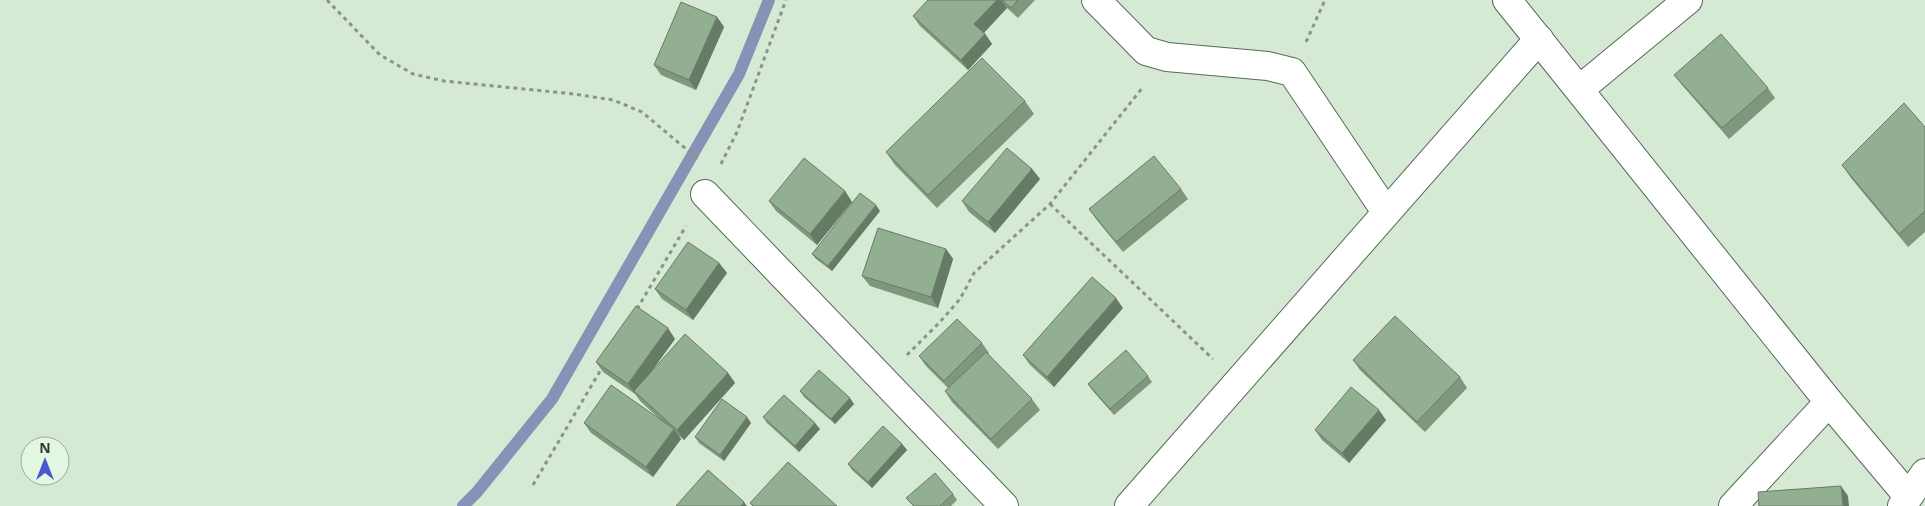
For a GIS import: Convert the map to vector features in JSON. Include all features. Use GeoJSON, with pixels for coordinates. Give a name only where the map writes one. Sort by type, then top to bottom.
{"type":"FeatureCollection","features":[{"type":"Feature","properties":{"kind":"street"},"geometry":{"type":"LineString","coordinates":[[1096,0],[1146,51],[1167,57],[1268,66],[1292,72],[1386,212]]}},
{"type":"Feature","properties":{"kind":"street"},"geometry":{"type":"LineString","coordinates":[[1507,0],[1829,402],[1905,501],[1925,473]]}},
{"type":"Feature","properties":{"kind":"street"},"geometry":{"type":"LineString","coordinates":[[1580,89],[1688,0]]}},
{"type":"Feature","properties":{"kind":"street"},"geometry":{"type":"LineString","coordinates":[[1129,506],[1539,39]]}},
{"type":"Feature","properties":{"kind":"street"},"geometry":{"type":"LineString","coordinates":[[705,194],[1004,506]]}},
{"type":"Feature","properties":{"kind":"street"},"geometry":{"type":"LineString","coordinates":[[1733,506],[1829,402]]}},
{"type":"Feature","properties":{"kind":"path"},"geometry":{"type":"LineString","coordinates":[[327,0],[380,55],[413,74],[444,81],[574,94],[613,100],[642,112],[699,160]]}},
{"type":"Feature","properties":{"kind":"path"},"geometry":{"type":"LineString","coordinates":[[634,314],[705,194],[737,132],[786,0]]}},
{"type":"Feature","properties":{"kind":"path"},"geometry":{"type":"LineString","coordinates":[[1292,72],[1325,0]]}},
{"type":"Feature","properties":{"kind":"path"},"geometry":{"type":"LineString","coordinates":[[882,380],[960,299],[974,273],[1050,204],[1167,57]]}},
{"type":"Feature","properties":{"kind":"path"},"geometry":{"type":"LineString","coordinates":[[1050,204],[1237,382]]}},
{"type":"Feature","properties":{"kind":"path"},"geometry":{"type":"LineString","coordinates":[[533,485],[604,365]]}},
{"type":"Feature","properties":{"kind":"building"},"geometry":{"type":"Polygon","coordinates":[[[928,0],[997,0],[974,24],[985,34],[961,60],[913,16],[928,0]]]}},
{"type":"Feature","properties":{"kind":"building"},"geometry":{"type":"Polygon","coordinates":[[[1002,0],[1018,0],[1011,8],[1002,0]]]}},
{"type":"Feature","properties":{"kind":"building"},"geometry":{"type":"Polygon","coordinates":[[[681,2],[717,17],[689,80],[654,65],[681,2]]]}},
{"type":"Feature","properties":{"kind":"building"},"geometry":{"type":"Polygon","coordinates":[[[1721,34],[1768,88],[1722,128],[1674,75],[1721,34]]]}},
{"type":"Feature","properties":{"kind":"building"},"geometry":{"type":"Polygon","coordinates":[[[982,58],[1025,101],[928,195],[886,152],[982,58]]]}},
{"type":"Feature","properties":{"kind":"building"},"geometry":{"type":"Polygon","coordinates":[[[1904,103],[1925,127],[1925,211],[1899,234],[1842,165],[1904,103]]]}},
{"type":"Feature","properties":{"kind":"building"},"geometry":{"type":"Polygon","coordinates":[[[1007,148],[1032,169],[988,222],[962,201],[1007,148]]]}},
{"type":"Feature","properties":{"kind":"building"},"geometry":{"type":"Polygon","coordinates":[[[1154,156],[1181,189],[1116,242],[1089,209],[1154,156]]]}},
{"type":"Feature","properties":{"kind":"building"},"geometry":{"type":"Polygon","coordinates":[[[804,158],[845,191],[810,234],[769,201],[804,158]]]}},
{"type":"Feature","properties":{"kind":"building"},"geometry":{"type":"Polygon","coordinates":[[[860,193],[876,205],[828,266],[812,254],[860,193]]]}},
{"type":"Feature","properties":{"kind":"building"},"geometry":{"type":"Polygon","coordinates":[[[878,228],[946,249],[931,297],[862,276],[878,228]]]}},
{"type":"Feature","properties":{"kind":"building"},"geometry":{"type":"Polygon","coordinates":[[[688,242],[719,263],[686,310],[655,289],[688,242]]]}},
{"type":"Feature","properties":{"kind":"building"},"geometry":{"type":"Polygon","coordinates":[[[1092,277],[1116,298],[1047,377],[1023,355],[1092,277]]]}},
{"type":"Feature","properties":{"kind":"building"},"geometry":{"type":"Polygon","coordinates":[[[636,306],[668,328],[628,384],[596,362],[636,306]]]}},
{"type":"Feature","properties":{"kind":"building"},"geometry":{"type":"Polygon","coordinates":[[[1395,316],[1460,377],[1417,422],[1353,360],[1395,316]]]}},
{"type":"Feature","properties":{"kind":"building"},"geometry":{"type":"Polygon","coordinates":[[[957,319],[982,343],[944,381],[919,356],[957,319]]]}},
{"type":"Feature","properties":{"kind":"building"},"geometry":{"type":"Polygon","coordinates":[[[685,334],[728,373],[677,430],[634,391],[685,334]]]}},
{"type":"Feature","properties":{"kind":"building"},"geometry":{"type":"Polygon","coordinates":[[[1126,350],[1148,376],[1110,409],[1088,384],[1126,350]]]}},
{"type":"Feature","properties":{"kind":"building"},"geometry":{"type":"Polygon","coordinates":[[[986,352],[1032,399],[991,439],[945,391],[986,352]]]}},
{"type":"Feature","properties":{"kind":"building"},"geometry":{"type":"Polygon","coordinates":[[[819,370],[850,398],[831,419],[800,391],[819,370]]]}},
{"type":"Feature","properties":{"kind":"building"},"geometry":{"type":"Polygon","coordinates":[[[611,385],[674,429],[646,467],[584,423],[611,385]]]}},
{"type":"Feature","properties":{"kind":"building"},"geometry":{"type":"Polygon","coordinates":[[[1351,387],[1379,410],[1342,453],[1315,430],[1351,387]]]}},
{"type":"Feature","properties":{"kind":"building"},"geometry":{"type":"Polygon","coordinates":[[[784,395],[815,423],[795,446],[763,417],[784,395]]]}},
{"type":"Feature","properties":{"kind":"building"},"geometry":{"type":"Polygon","coordinates":[[[722,399],[747,417],[720,455],[695,437],[722,399]]]}},
{"type":"Feature","properties":{"kind":"building"},"geometry":{"type":"Polygon","coordinates":[[[883,426],[902,444],[868,482],[848,464],[883,426]]]}},
{"type":"Feature","properties":{"kind":"building"},"geometry":{"type":"Polygon","coordinates":[[[788,462],[837,506],[753,506],[750,503],[788,462]]]}},
{"type":"Feature","properties":{"kind":"building"},"geometry":{"type":"Polygon","coordinates":[[[708,470],[744,502],[741,506],[676,506],[708,470]]]}},
{"type":"Feature","properties":{"kind":"building"},"geometry":{"type":"Polygon","coordinates":[[[935,473],[953,494],[940,506],[914,506],[906,498],[935,473]]]}},
{"type":"Feature","properties":{"kind":"building"},"geometry":{"type":"Polygon","coordinates":[[[1841,486],[1843,506],[1759,506],[1758,492],[1841,486]]]}},
{"type":"Feature","properties":{"kind":"waterway"},"geometry":{"type":"LineString","coordinates":[[463,506],[477,492],[552,399],[739,74],[769,0]]}}]}
